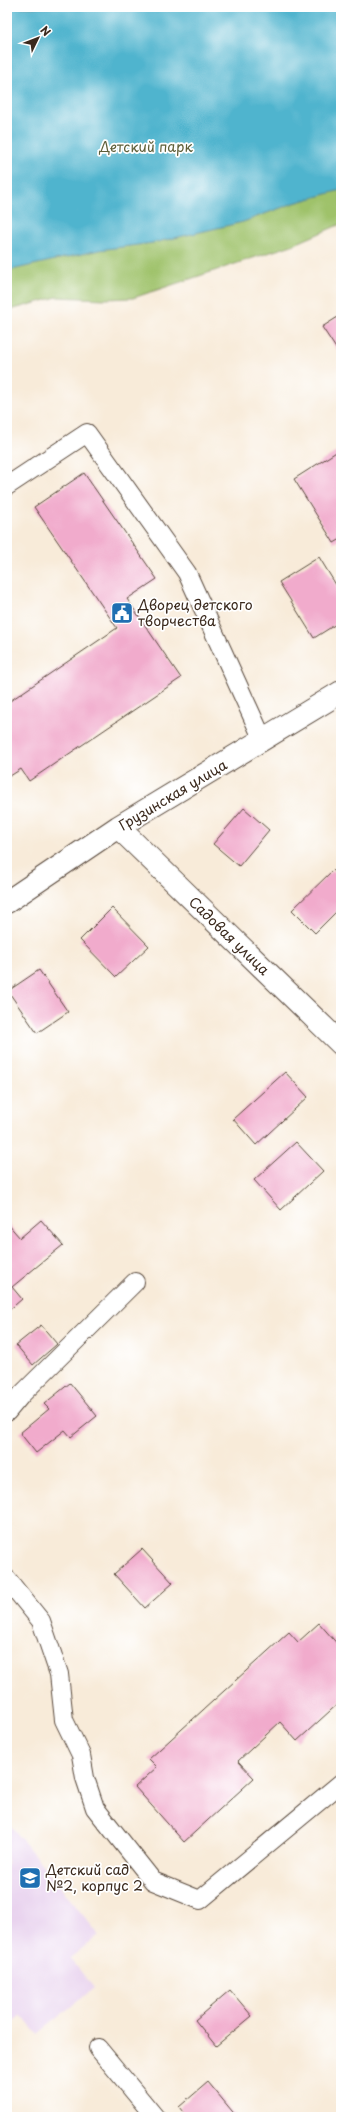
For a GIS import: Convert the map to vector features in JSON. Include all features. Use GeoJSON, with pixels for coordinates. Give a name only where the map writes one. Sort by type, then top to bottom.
{"type":"FeatureCollection","features":[{"type":"Feature","properties":{"kind":"street","name":"Грузинская улица"},"geometry":{"type":"LineString","coordinates":[[7,902],[118,827],[341,692]]}},
{"type":"Feature","properties":{"kind":"street","name":"Садовая улица"},"geometry":{"type":"LineString","coordinates":[[118,827],[341,1044]]}},
{"type":"Feature","properties":{"kind":"lane"},"geometry":{"type":"LineString","coordinates":[[7,486],[87,433],[187,573],[263,740]]}},
{"type":"Feature","properties":{"kind":"lane"},"geometry":{"type":"LineString","coordinates":[[7,1412],[22,1394],[135,1282]]}},
{"type":"Feature","properties":{"kind":"lane"},"geometry":{"type":"LineString","coordinates":[[7,1579],[41,1622],[59,1674],[64,1720],[81,1755],[85,1778],[95,1808],[153,1881],[200,1900],[341,1783]]}},
{"type":"Feature","properties":{"kind":"lane"},"geometry":{"type":"LineString","coordinates":[[98,2048],[155,2117]]}},
{"type":"Feature","properties":{"kind":"shaded area","name":"Детский сад №2, корпус 2"},"geometry":{"type":"Polygon","coordinates":[[[7,1821],[99,1935],[70,1958],[94,1988],[37,2034],[21,2015],[7,2027],[7,1821]]]}},
{"type":"Feature","properties":{"kind":"green space","name":"Детский парк"},"geometry":{"type":"Polygon","coordinates":[[[7,7],[341,7],[341,224],[295,244],[133,298],[105,299],[57,297],[7,311],[7,7]]]}},
{"type":"Feature","properties":{"kind":"water","name":"Детский парк"},"geometry":{"type":"Polygon","coordinates":[[[7,7],[341,7],[341,190],[294,203],[243,222],[153,243],[99,250],[7,271],[7,7]]]}},
{"type":"Feature","properties":{"kind":"building"},"geometry":{"type":"Polygon","coordinates":[[[341,315],[341,356],[322,327],[341,315]]]}},
{"type":"Feature","properties":{"kind":"building"},"geometry":{"type":"Polygon","coordinates":[[[341,449],[341,539],[334,543],[294,479],[341,449]]]}},
{"type":"Feature","properties":{"kind":"building","name":"Дворец детского творчества"},"geometry":{"type":"Polygon","coordinates":[[[84,473],[157,579],[127,599],[181,678],[29,781],[21,769],[7,778],[7,703],[117,628],[34,507],[84,473]]]}},
{"type":"Feature","properties":{"kind":"building"},"geometry":{"type":"Polygon","coordinates":[[[319,557],[341,593],[341,621],[314,638],[279,582],[319,557]]]}},
{"type":"Feature","properties":{"kind":"building"},"geometry":{"type":"Polygon","coordinates":[[[244,808],[269,830],[239,866],[213,844],[244,808]]]}},
{"type":"Feature","properties":{"kind":"building"},"geometry":{"type":"Polygon","coordinates":[[[333,870],[341,878],[341,907],[315,933],[292,910],[333,870]]]}},
{"type":"Feature","properties":{"kind":"building"},"geometry":{"type":"Polygon","coordinates":[[[112,908],[149,946],[116,977],[80,940],[112,908]]]}},
{"type":"Feature","properties":{"kind":"building"},"geometry":{"type":"Polygon","coordinates":[[[39,970],[68,1012],[37,1033],[8,991],[39,970]]]}},
{"type":"Feature","properties":{"kind":"building"},"geometry":{"type":"Polygon","coordinates":[[[285,1072],[308,1097],[256,1145],[233,1119],[285,1072]]]}},
{"type":"Feature","properties":{"kind":"building"},"geometry":{"type":"Polygon","coordinates":[[[296,1142],[323,1171],[281,1210],[254,1180],[296,1142]]]}},
{"type":"Feature","properties":{"kind":"building"},"geometry":{"type":"Polygon","coordinates":[[[41,1220],[63,1245],[12,1287],[22,1299],[7,1312],[7,1223],[20,1238],[41,1220]]]}},
{"type":"Feature","properties":{"kind":"building"},"geometry":{"type":"Polygon","coordinates":[[[41,1325],[57,1344],[33,1365],[16,1345],[41,1325]]]}},
{"type":"Feature","properties":{"kind":"building"},"geometry":{"type":"Polygon","coordinates":[[[70,1383],[97,1416],[71,1437],[65,1430],[36,1453],[20,1433],[49,1409],[44,1404],[70,1383]]]}},
{"type":"Feature","properties":{"kind":"building"},"geometry":{"type":"Polygon","coordinates":[[[142,1549],[173,1583],[145,1608],[114,1574],[142,1549]]]}},
{"type":"Feature","properties":{"kind":"building"},"geometry":{"type":"Polygon","coordinates":[[[319,1623],[341,1648],[341,1701],[297,1741],[280,1722],[238,1761],[254,1778],[184,1842],[135,1787],[157,1767],[149,1759],[289,1632],[298,1642],[319,1623]]]}},
{"type":"Feature","properties":{"kind":"building"},"geometry":{"type":"Polygon","coordinates":[[[230,1990],[252,2016],[216,2046],[195,2020],[230,1990]]]}},
{"type":"Feature","properties":{"kind":"building"},"geometry":{"type":"Polygon","coordinates":[[[208,2082],[237,2117],[187,2117],[179,2107],[208,2082]]]}},
{"type":"Feature","properties":{"kind":"place","name":"Дворец детского творчества"},"geometry":{"type":"Point","coordinates":[122,613]}},
{"type":"Feature","properties":{"kind":"place","name":"Детский сад №2, корпус 2"},"geometry":{"type":"Point","coordinates":[30,1878]}}]}
